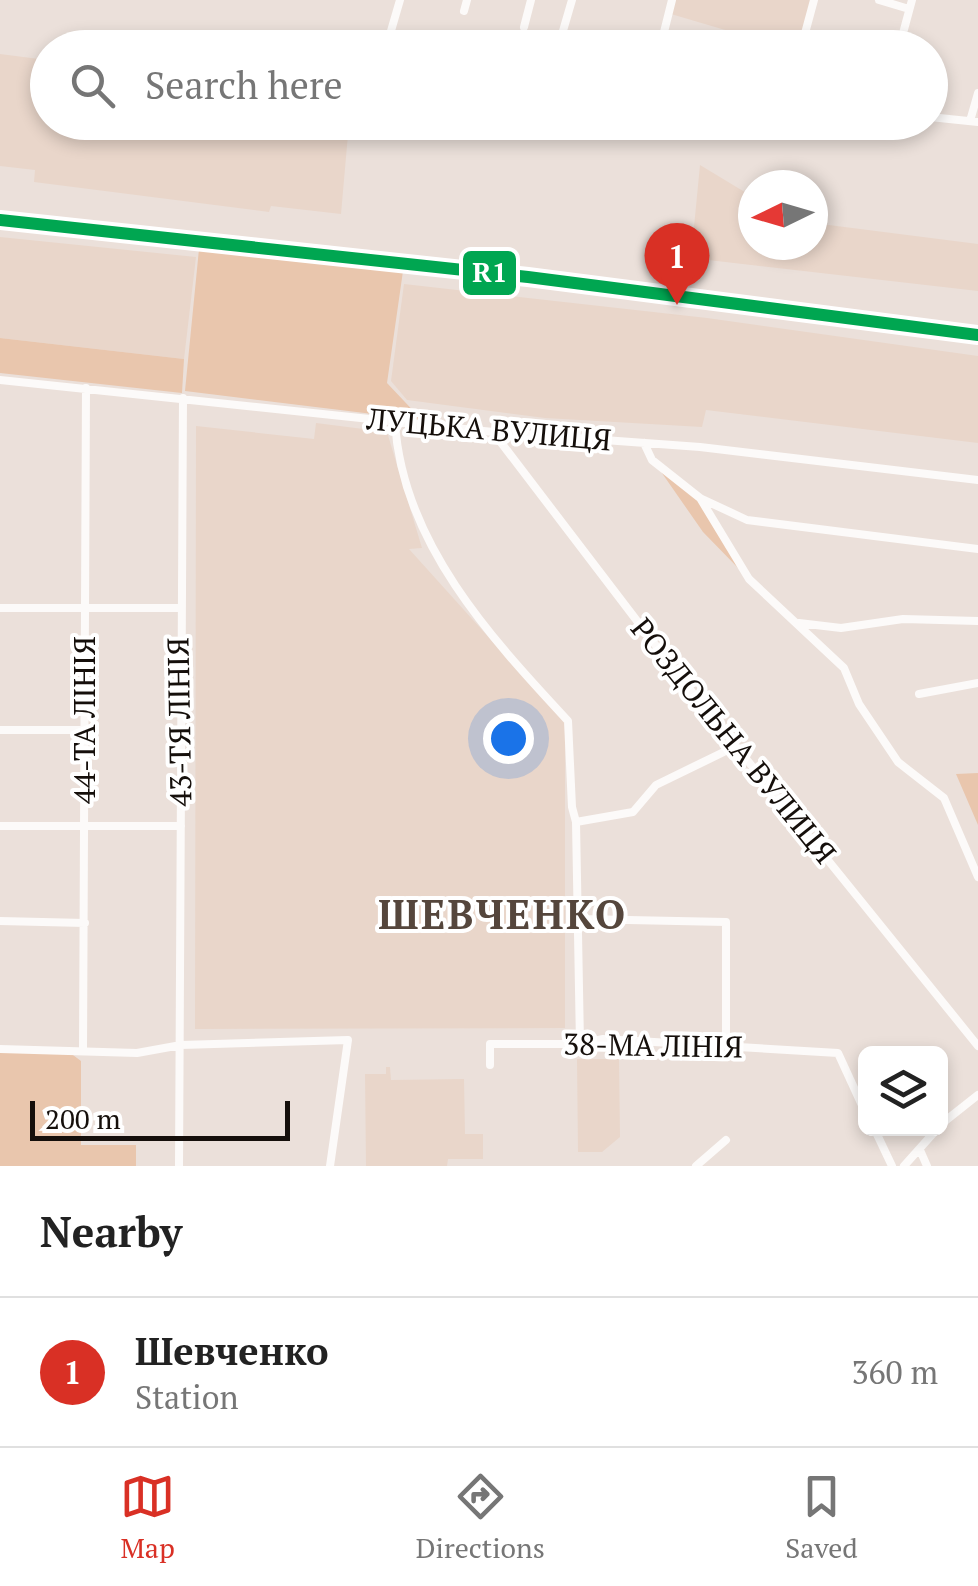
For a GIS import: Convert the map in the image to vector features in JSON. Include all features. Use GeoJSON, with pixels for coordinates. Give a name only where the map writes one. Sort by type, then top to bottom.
{"type":"FeatureCollection","features":[{"type":"Feature","properties":{"kind":"street"},"geometry":{"type":"LineString","coordinates":[[391,30],[400,0]]}},
{"type":"Feature","properties":{"kind":"street"},"geometry":{"type":"LineString","coordinates":[[464,11],[467,0]]}},
{"type":"Feature","properties":{"kind":"street"},"geometry":{"type":"LineString","coordinates":[[524,27],[531,0]]}},
{"type":"Feature","properties":{"kind":"street"},"geometry":{"type":"LineString","coordinates":[[563,30],[572,0]]}},
{"type":"Feature","properties":{"kind":"street"},"geometry":{"type":"LineString","coordinates":[[664,30],[672,0]]}},
{"type":"Feature","properties":{"kind":"street"},"geometry":{"type":"LineString","coordinates":[[806,30],[814,0]]}},
{"type":"Feature","properties":{"kind":"street"},"geometry":{"type":"LineString","coordinates":[[878,0],[911,5],[904,30]]}},
{"type":"Feature","properties":{"kind":"street"},"geometry":{"type":"LineString","coordinates":[[948,119],[974,122],[978,93]]}},
{"type":"Feature","properties":{"kind":"street","name":"ЛУЦЬКА ВУЛИЦЯ"},"geometry":{"type":"LineString","coordinates":[[0,380],[978,480]]}},
{"type":"Feature","properties":{"kind":"street","name":"44-ТА ЛІНІЯ"},"geometry":{"type":"LineString","coordinates":[[83,1051],[86,388]]}},
{"type":"Feature","properties":{"kind":"street","name":"43-ТЯ ЛІНІЯ"},"geometry":{"type":"LineString","coordinates":[[180,1166],[179,608],[183,398]]}},
{"type":"Feature","properties":{"kind":"street"},"geometry":{"type":"LineString","coordinates":[[396,422],[398,460],[449,576],[498,646],[568,721],[576,822],[580,1044]]}},
{"type":"Feature","properties":{"kind":"street","name":"РОЗДОЛЬНА ВУЛИЦЯ"},"geometry":{"type":"LineString","coordinates":[[493,432],[736,746],[978,1046]]}},
{"type":"Feature","properties":{"kind":"street"},"geometry":{"type":"LineString","coordinates":[[644,443],[652,460],[700,498],[746,520],[978,549]]}},
{"type":"Feature","properties":{"kind":"street"},"geometry":{"type":"LineString","coordinates":[[700,498],[750,578],[844,668],[859,704],[898,762],[944,798],[978,877]]}},
{"type":"Feature","properties":{"kind":"street"},"geometry":{"type":"LineString","coordinates":[[0,608],[179,608]]}},
{"type":"Feature","properties":{"kind":"street"},"geometry":{"type":"LineString","coordinates":[[799,623],[841,628],[903,619],[978,621]]}},
{"type":"Feature","properties":{"kind":"street"},"geometry":{"type":"LineString","coordinates":[[919,694],[978,683]]}},
{"type":"Feature","properties":{"kind":"street"},"geometry":{"type":"LineString","coordinates":[[0,730],[85,730]]}},
{"type":"Feature","properties":{"kind":"street"},"geometry":{"type":"LineString","coordinates":[[576,822],[627,815],[656,785],[736,746]]}},
{"type":"Feature","properties":{"kind":"street"},"geometry":{"type":"LineString","coordinates":[[0,826],[181,826]]}},
{"type":"Feature","properties":{"kind":"street"},"geometry":{"type":"LineString","coordinates":[[579,919],[726,922],[726,1046]]}},
{"type":"Feature","properties":{"kind":"street"},"geometry":{"type":"LineString","coordinates":[[0,921],[85,922]]}},
{"type":"Feature","properties":{"kind":"street","name":"38-МА ЛІНІЯ"},"geometry":{"type":"LineString","coordinates":[[490,1065],[490,1044],[580,1044],[603,1039],[838,1053],[858,1097]]}},
{"type":"Feature","properties":{"kind":"street"},"geometry":{"type":"LineString","coordinates":[[0,1050],[137,1052],[181,1045],[348,1040],[330,1166]]}},
{"type":"Feature","properties":{"kind":"street"},"geometry":{"type":"LineString","coordinates":[[948,1120],[978,1095]]}},
{"type":"Feature","properties":{"kind":"street"},"geometry":{"type":"LineString","coordinates":[[878,1136],[892,1166]]}},
{"type":"Feature","properties":{"kind":"street"},"geometry":{"type":"LineString","coordinates":[[904,1166],[932,1136]]}},
{"type":"Feature","properties":{"kind":"street"},"geometry":{"type":"LineString","coordinates":[[696,1166],[726,1140]]}},
{"type":"Feature","properties":{"kind":"street"},"geometry":{"type":"LineString","coordinates":[[920,1150],[927,1166]]}},
{"type":"Feature","properties":{"kind":"shaded area"},"geometry":{"type":"Polygon","coordinates":[[[675,0],[812,0],[803,30],[725,30],[671,14],[675,0]]]}},
{"type":"Feature","properties":{"kind":"shaded area"},"geometry":{"type":"Polygon","coordinates":[[[0,54],[30,58],[30,140],[348,140],[341,214],[271,206],[269,212],[34,182],[35,170],[0,166],[0,54]]]}},
{"type":"Feature","properties":{"kind":"shaded area"},"geometry":{"type":"Polygon","coordinates":[[[700,165],[738,188],[738,260],[828,260],[828,225],[978,244],[978,291],[691,258],[700,165]]]}},
{"type":"Feature","properties":{"kind":"shaded area"},"geometry":{"type":"Polygon","coordinates":[[[0,237],[196,257],[184,359],[0,338],[0,237]]]}},
{"type":"Feature","properties":{"kind":"shaded area"},"geometry":{"type":"Polygon","coordinates":[[[199,249],[403,271],[387,383],[422,420],[185,391],[199,249]]]}},
{"type":"Feature","properties":{"kind":"shaded area"},"geometry":{"type":"Polygon","coordinates":[[[404,284],[707,318],[978,356],[978,443],[706,410],[702,427],[545,418],[407,400],[391,381],[404,284]]]}},
{"type":"Feature","properties":{"kind":"shaded area"},"geometry":{"type":"Polygon","coordinates":[[[0,338],[184,359],[182,393],[0,373],[0,338]]]}},
{"type":"Feature","properties":{"kind":"shaded area"},"geometry":{"type":"Polygon","coordinates":[[[316,423],[387,432],[422,548],[409,549],[565,722],[565,1028],[195,1029],[196,426],[314,439],[316,423]]]}},
{"type":"Feature","properties":{"kind":"shaded area"},"geometry":{"type":"Polygon","coordinates":[[[657,466],[697,499],[741,571],[703,532],[657,466]]]}},
{"type":"Feature","properties":{"kind":"shaded area"},"geometry":{"type":"Polygon","coordinates":[[[978,773],[978,825],[956,774],[978,773]]]}},
{"type":"Feature","properties":{"kind":"shaded area"},"geometry":{"type":"Polygon","coordinates":[[[0,1049],[69,1052],[81,1061],[81,1145],[136,1145],[136,1166],[0,1166],[0,1049]]]}},
{"type":"Feature","properties":{"kind":"shaded area"},"geometry":{"type":"Polygon","coordinates":[[[577,1059],[619,1059],[620,1137],[602,1152],[578,1152],[577,1059]]]}},
{"type":"Feature","properties":{"kind":"shaded area"},"geometry":{"type":"Polygon","coordinates":[[[386,1067],[390,1067],[391,1080],[464,1079],[465,1134],[483,1134],[483,1159],[448,1159],[447,1166],[366,1166],[365,1074],[386,1074],[386,1067]]]}},
{"type":"Feature","properties":{"kind":"transit line","name":"R1"},"geometry":{"type":"LineString","coordinates":[[0,220],[528,277],[978,335]]}},
{"type":"Feature","properties":{"kind":"place","name":"Шевченко"},"geometry":{"type":"Point","coordinates":[677,305]}},
{"type":"Feature","properties":{"kind":"district","name":"ШЕВЧЕНКО"},"geometry":{"type":"Point","coordinates":[503,915]}}]}
